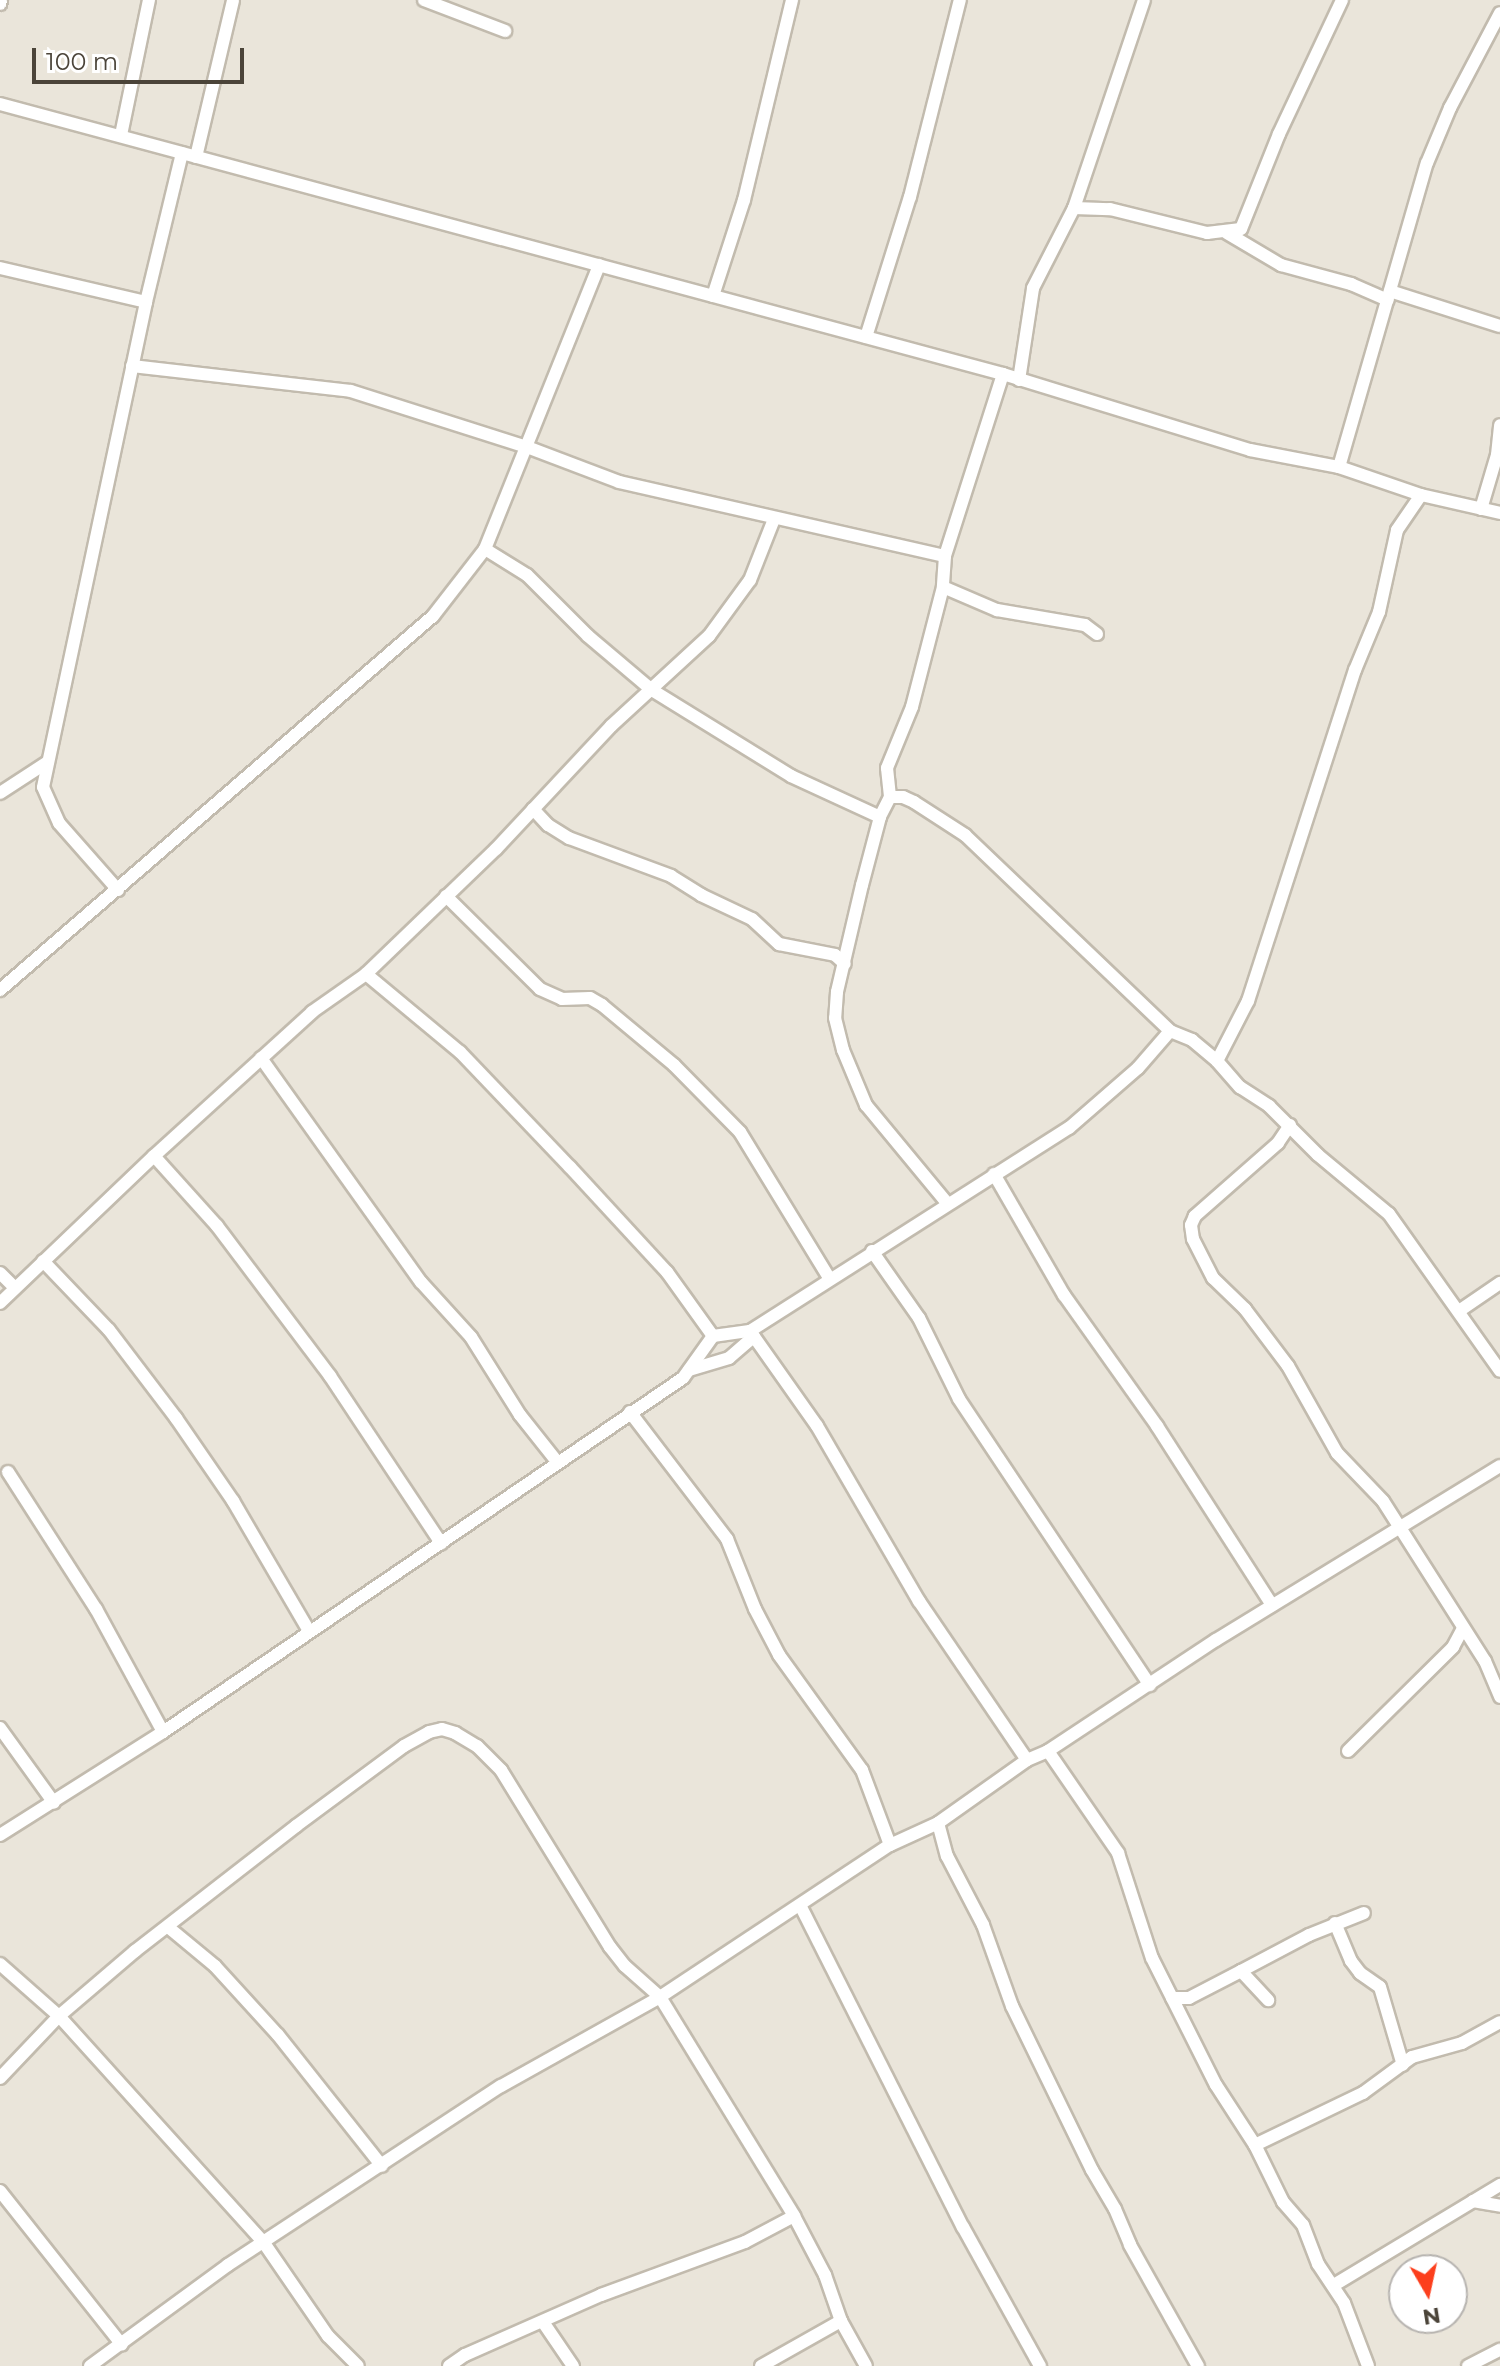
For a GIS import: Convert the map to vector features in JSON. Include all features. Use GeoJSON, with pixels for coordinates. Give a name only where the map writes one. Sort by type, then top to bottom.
{"type":"FeatureCollection","features":[{"type":"Feature","properties":{"kind":"street"},"geometry":{"type":"LineString","coordinates":[[121,135],[149,0]]}},
{"type":"Feature","properties":{"kind":"street"},"geometry":{"type":"LineString","coordinates":[[196,157],[233,0]]}},
{"type":"Feature","properties":{"kind":"street"},"geometry":{"type":"LineString","coordinates":[[424,0],[505,31]]}},
{"type":"Feature","properties":{"kind":"street"},"geometry":{"type":"LineString","coordinates":[[713,296],[744,200],[792,0]]}},
{"type":"Feature","properties":{"kind":"street"},"geometry":{"type":"LineString","coordinates":[[866,337],[910,197],[960,0]]}},
{"type":"Feature","properties":{"kind":"street"},"geometry":{"type":"LineString","coordinates":[[1019,380],[1033,288],[1074,208],[1144,0]]}},
{"type":"Feature","properties":{"kind":"street"},"geometry":{"type":"LineString","coordinates":[[1074,208],[1110,209],[1207,233],[1241,229],[1279,134],[1342,0]]}},
{"type":"Feature","properties":{"kind":"street"},"geometry":{"type":"LineString","coordinates":[[1339,467],[1427,163],[1450,108],[1500,13]]}},
{"type":"Feature","properties":{"kind":"street"},"geometry":{"type":"LineString","coordinates":[[0,104],[1003,374],[1250,450],[1339,467],[1421,495],[1500,513]]}},
{"type":"Feature","properties":{"kind":"street"},"geometry":{"type":"LineString","coordinates":[[118,890],[49,807],[43,787],[146,302],[182,153]]}},
{"type":"Feature","properties":{"kind":"street"},"geometry":{"type":"LineString","coordinates":[[1227,233],[1281,265],[1500,326]]}},
{"type":"Feature","properties":{"kind":"street"},"geometry":{"type":"LineString","coordinates":[[0,990],[118,890],[211,805],[347,694],[433,616],[485,549],[599,265]]}},
{"type":"Feature","properties":{"kind":"street"},"geometry":{"type":"LineString","coordinates":[[0,268],[146,302]]}},
{"type":"Feature","properties":{"kind":"street"},"geometry":{"type":"LineString","coordinates":[[132,366],[351,391],[527,447],[619,482],[945,556]]}},
{"type":"Feature","properties":{"kind":"street"},"geometry":{"type":"LineString","coordinates":[[947,1203],[887,1133],[855,1084],[835,1018],[837,992],[880,817],[890,797],[887,768],[912,707],[943,587],[945,556],[1003,374]]}},
{"type":"Feature","properties":{"kind":"street"},"geometry":{"type":"LineString","coordinates":[[1481,509],[1497,455],[1500,425]]}},
{"type":"Feature","properties":{"kind":"street"},"geometry":{"type":"LineString","coordinates":[[1217,1061],[1248,1001],[1355,670],[1379,612],[1397,530],[1421,495]]}},
{"type":"Feature","properties":{"kind":"street"},"geometry":{"type":"LineString","coordinates":[[0,1303],[154,1156],[312,1012],[366,974],[533,809],[611,726],[709,636],[737,601],[760,561],[774,519]]}},
{"type":"Feature","properties":{"kind":"street"},"geometry":{"type":"LineString","coordinates":[[485,549],[527,575],[588,636],[652,690],[791,776],[880,817]]}},
{"type":"Feature","properties":{"kind":"street"},"geometry":{"type":"LineString","coordinates":[[943,587],[997,610],[1085,625],[1097,634]]}},
{"type":"Feature","properties":{"kind":"street"},"geometry":{"type":"LineString","coordinates":[[0,793],[46,763]]}},
{"type":"Feature","properties":{"kind":"street"},"geometry":{"type":"LineString","coordinates":[[890,797],[903,797],[914,802],[965,835],[1170,1031],[1192,1040],[1217,1061],[1240,1087],[1269,1106],[1318,1155],[1389,1214],[1500,1371]]}},
{"type":"Feature","properties":{"kind":"street"},"geometry":{"type":"LineString","coordinates":[[533,809],[548,825],[569,838],[671,876],[701,895],[752,919],[779,944],[835,955],[845,964]]}},
{"type":"Feature","properties":{"kind":"street"},"geometry":{"type":"LineString","coordinates":[[446,896],[540,989],[562,999],[590,998],[674,1065],[740,1132],[829,1278]]}},
{"type":"Feature","properties":{"kind":"street"},"geometry":{"type":"LineString","coordinates":[[366,974],[460,1052],[667,1272],[713,1336]]}},
{"type":"Feature","properties":{"kind":"street"},"geometry":{"type":"LineString","coordinates":[[689,1370],[729,1358],[752,1333],[829,1278],[1069,1128],[1138,1068],[1170,1031]]}},
{"type":"Feature","properties":{"kind":"street"},"geometry":{"type":"LineString","coordinates":[[261,1058],[421,1282],[471,1337],[505,1393],[558,1463]]}},
{"type":"Feature","properties":{"kind":"street"},"geometry":{"type":"LineString","coordinates":[[1290,1125],[1278,1143],[1195,1216],[1191,1225],[1193,1239],[1213,1278],[1245,1309],[1288,1366],[1323,1426],[1328,1441],[1383,1501],[1485,1661],[1500,1697]]}},
{"type":"Feature","properties":{"kind":"street"},"geometry":{"type":"LineString","coordinates":[[154,1156],[217,1226],[330,1376],[441,1543]]}},
{"type":"Feature","properties":{"kind":"street"},"geometry":{"type":"LineString","coordinates":[[994,1174],[1064,1295],[1157,1426],[1272,1605]]}},
{"type":"Feature","properties":{"kind":"street"},"geometry":{"type":"LineString","coordinates":[[872,1251],[919,1318],[959,1399],[1150,1685]]}},
{"type":"Feature","properties":{"kind":"street"},"geometry":{"type":"LineString","coordinates":[[43,1261],[109,1330],[176,1418],[233,1501],[309,1631]]}},
{"type":"Feature","properties":{"kind":"street"},"geometry":{"type":"LineString","coordinates":[[0,1273],[15,1288]]}},
{"type":"Feature","properties":{"kind":"street"},"geometry":{"type":"LineString","coordinates":[[1459,1311],[1500,1283]]}},
{"type":"Feature","properties":{"kind":"street"},"geometry":{"type":"LineString","coordinates":[[713,1336],[752,1333]]}},
{"type":"Feature","properties":{"kind":"street"},"geometry":{"type":"LineString","coordinates":[[752,1333],[817,1426],[919,1601],[1027,1760]]}},
{"type":"Feature","properties":{"kind":"street"},"geometry":{"type":"LineString","coordinates":[[0,1835],[163,1732],[683,1378],[713,1336]]}},
{"type":"Feature","properties":{"kind":"street"},"geometry":{"type":"LineString","coordinates":[[630,1412],[727,1539],[755,1609],[779,1655],[862,1770],[890,1845]]}},
{"type":"Feature","properties":{"kind":"street"},"geometry":{"type":"LineString","coordinates":[[90,2366],[228,2265],[501,2086],[660,1997],[890,1845],[938,1823],[1027,1760],[1048,1751],[1272,1605],[1500,1466]]}},
{"type":"Feature","properties":{"kind":"street"},"geometry":{"type":"LineString","coordinates":[[8,1472],[96,1609],[163,1732]]}},
{"type":"Feature","properties":{"kind":"street"},"geometry":{"type":"LineString","coordinates":[[1348,1751],[1438,1664],[1461,1638],[1463,1628]]}},
{"type":"Feature","properties":{"kind":"street"},"geometry":{"type":"LineString","coordinates":[[0,1728],[54,1803]]}},
{"type":"Feature","properties":{"kind":"street"},"geometry":{"type":"LineString","coordinates":[[0,2078],[59,2016],[196,1902],[404,1746],[429,1732],[442,1729],[477,1746],[501,1770],[610,1947],[625,1966],[660,1997],[794,2216],[825,2275],[841,2321],[866,2366]]}},
{"type":"Feature","properties":{"kind":"street"},"geometry":{"type":"LineString","coordinates":[[1048,1751],[1118,1853],[1152,1958],[1216,2085],[1255,2145],[1283,2202],[1303,2225],[1318,2264],[1334,2285],[1368,2366]]}},
{"type":"Feature","properties":{"kind":"street"},"geometry":{"type":"LineString","coordinates":[[938,1823],[947,1856],[983,1925],[1012,2006],[1092,2170],[1115,2209],[1130,2245],[1198,2366]]}},
{"type":"Feature","properties":{"kind":"street"},"geometry":{"type":"LineString","coordinates":[[800,1905],[963,2227],[1040,2366]]}},
{"type":"Feature","properties":{"kind":"street"},"geometry":{"type":"LineString","coordinates":[[1172,1998],[1189,1998],[1335,1923],[1364,1913]]}},
{"type":"Feature","properties":{"kind":"street"},"geometry":{"type":"LineString","coordinates":[[1335,1923],[1351,1961],[1360,1973],[1380,1987],[1403,2065]]}},
{"type":"Feature","properties":{"kind":"street"},"geometry":{"type":"LineString","coordinates":[[168,1927],[215,1966],[278,2035],[382,2166]]}},
{"type":"Feature","properties":{"kind":"street"},"geometry":{"type":"LineString","coordinates":[[0,1964],[59,2016],[264,2243],[328,2336],[358,2366]]}},
{"type":"Feature","properties":{"kind":"street"},"geometry":{"type":"LineString","coordinates":[[1241,1971],[1268,2000]]}},
{"type":"Feature","properties":{"kind":"street"},"geometry":{"type":"LineString","coordinates":[[1255,2145],[1363,2093],[1412,2057],[1462,2043],[1500,2022]]}},
{"type":"Feature","properties":{"kind":"street"},"geometry":{"type":"LineString","coordinates":[[1334,2285],[1500,2185]]}},
{"type":"Feature","properties":{"kind":"street"},"geometry":{"type":"LineString","coordinates":[[0,2191],[122,2345]]}},
{"type":"Feature","properties":{"kind":"street"},"geometry":{"type":"LineString","coordinates":[[1473,2201],[1500,2206]]}},
{"type":"Feature","properties":{"kind":"street"},"geometry":{"type":"LineString","coordinates":[[449,2366],[465,2355],[601,2295],[745,2242],[794,2216]]}},
{"type":"Feature","properties":{"kind":"street"},"geometry":{"type":"LineString","coordinates":[[761,2366],[841,2321]]}},
{"type":"Feature","properties":{"kind":"street"},"geometry":{"type":"LineString","coordinates":[[543,2322],[573,2366]]}},
{"type":"Feature","properties":{"kind":"street"},"geometry":{"type":"LineString","coordinates":[[1468,2366],[1500,2350]]}},
{"type":"Feature","properties":{"kind":"shaded area"},"geometry":{"type":"Polygon","coordinates":[[[0,0],[1500,0],[1500,2366],[0,2366],[0,0]]]}}]}
